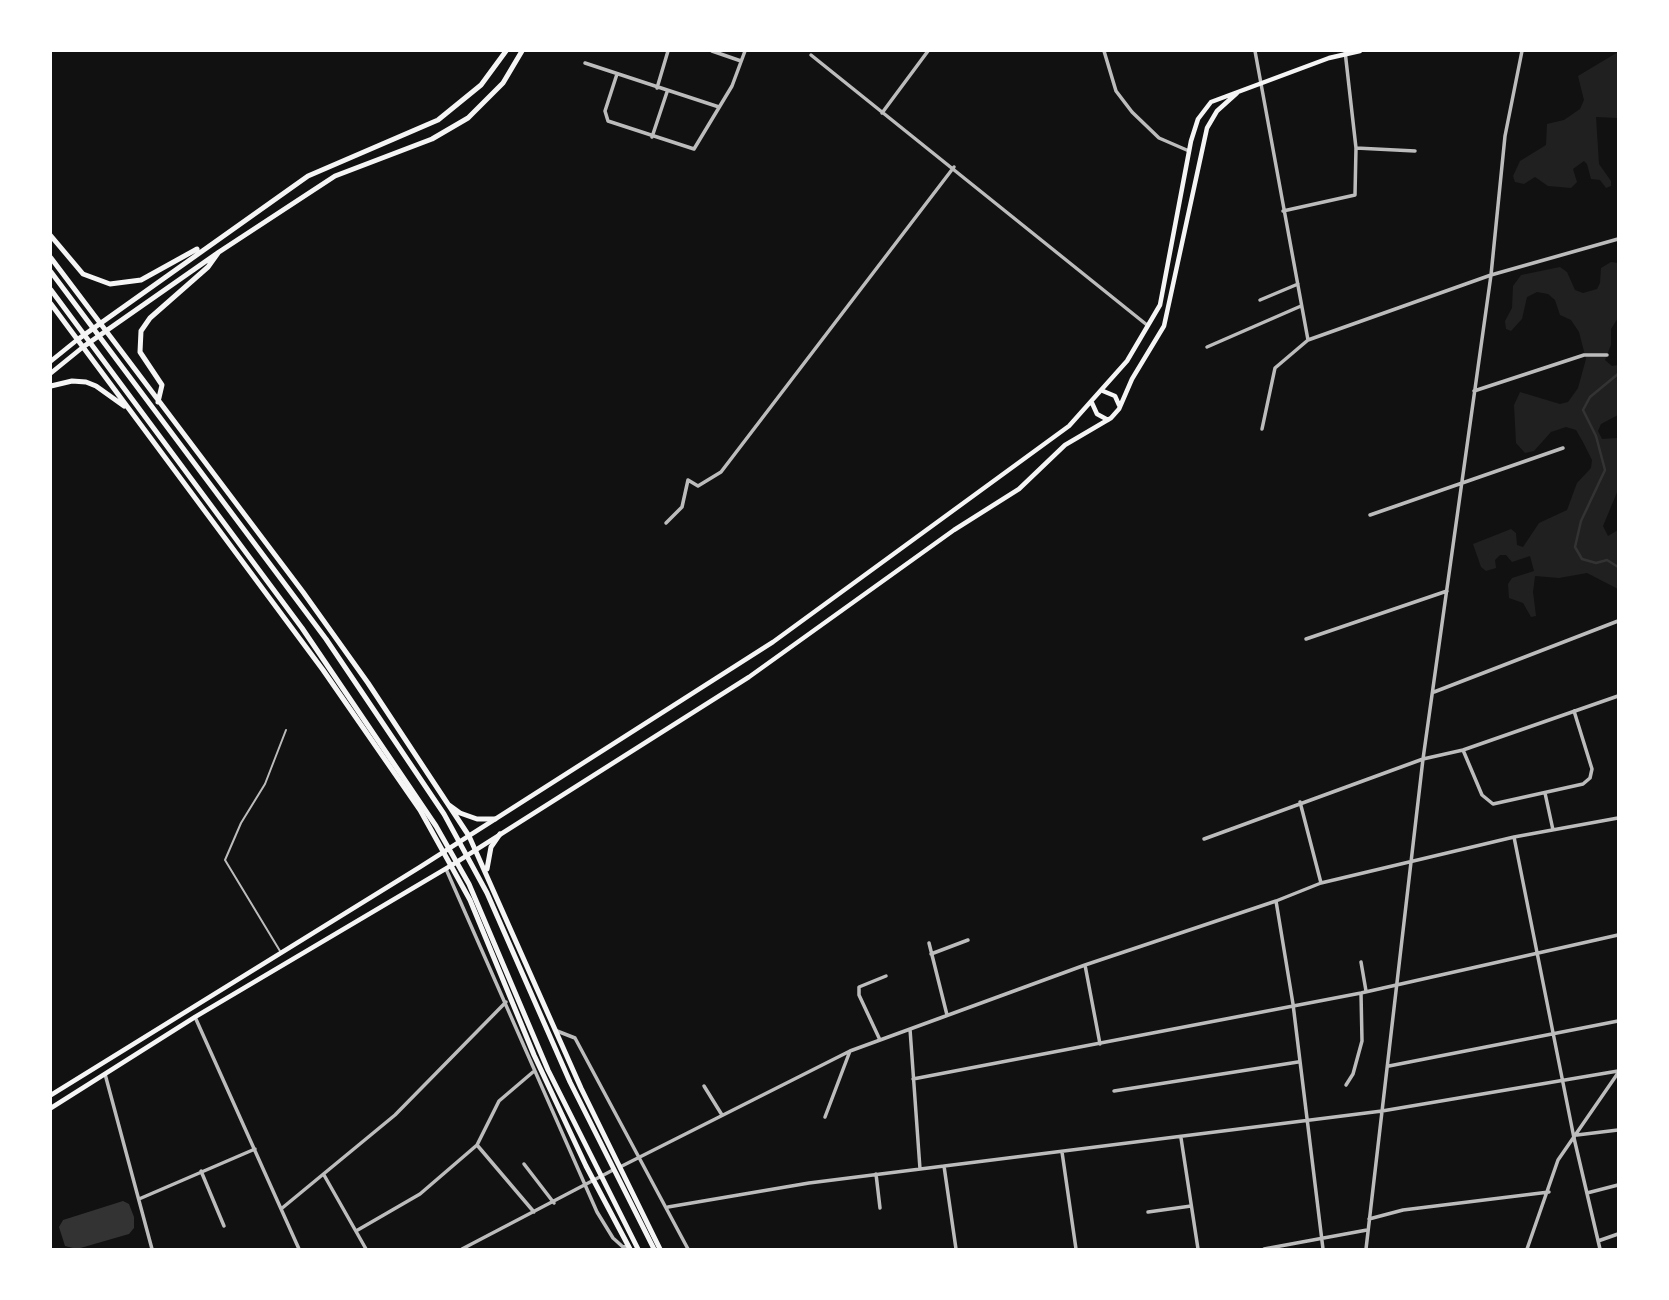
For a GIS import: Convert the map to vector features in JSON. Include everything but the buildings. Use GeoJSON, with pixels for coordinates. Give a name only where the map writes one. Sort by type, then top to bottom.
{"type":"FeatureCollection","features":[{"type":"Feature","properties":{"kind":"main road"},"geometry":{"type":"LineString","coordinates":[[51,361],[212,241],[308,176],[438,120],[481,85],[506,51]]}},
{"type":"Feature","properties":{"kind":"main road"},"geometry":{"type":"LineString","coordinates":[[51,373],[105,331],[335,176],[432,139],[468,118],[503,83],[522,51]]}},
{"type":"Feature","properties":{"kind":"main road"},"geometry":{"type":"LineString","coordinates":[[51,1095],[420,867],[773,642],[1046,443],[1103,391],[1149,326],[1160,305],[1189,151],[1199,119],[1211,102],[1329,58],[1360,51]]}},
{"type":"Feature","properties":{"kind":"main road"},"geometry":{"type":"LineString","coordinates":[[51,1108],[195,1017],[446,869],[749,677],[954,530],[1019,489],[1054,454],[1108,420],[1119,410],[1132,379],[1164,326],[1170,309],[1207,128],[1227,100],[1242,90]]}},
{"type":"Feature","properties":{"kind":"main road"},"geometry":{"type":"LineString","coordinates":[[51,236],[83,274],[110,284],[141,280],[212,241]]}},
{"type":"Feature","properties":{"kind":"main road"},"geometry":{"type":"LineString","coordinates":[[158,402],[162,385],[140,352],[141,331],[150,318],[208,267],[219,252]]}},
{"type":"Feature","properties":{"kind":"main road"},"geometry":{"type":"LineString","coordinates":[[51,258],[328,627],[469,836],[609,1147],[660,1249]]}},
{"type":"Feature","properties":{"kind":"main road"},"geometry":{"type":"LineString","coordinates":[[51,272],[326,639],[414,768],[487,893],[561,1062],[654,1249]]}},
{"type":"Feature","properties":{"kind":"main road"},"geometry":{"type":"LineString","coordinates":[[51,290],[302,628],[436,826],[485,919],[548,1070],[638,1249]]}},
{"type":"Feature","properties":{"kind":"main road"},"geometry":{"type":"LineString","coordinates":[[51,304],[323,670],[444,851],[573,1139],[629,1248]]}},
{"type":"Feature","properties":{"kind":"main road"},"geometry":{"type":"LineString","coordinates":[[51,386],[72,381],[86,382],[131,411]]}},
{"type":"Feature","properties":{"kind":"main road"},"geometry":{"type":"LineString","coordinates":[[1103,391],[1115,396],[1119,410]]}},
{"type":"Feature","properties":{"kind":"main road"},"geometry":{"type":"LineString","coordinates":[[1092,402],[1097,414],[1108,420]]}},
{"type":"Feature","properties":{"kind":"main road"},"geometry":{"type":"LineString","coordinates":[[446,803],[460,813],[477,819],[495,819]]}},
{"type":"Feature","properties":{"kind":"main road"},"geometry":{"type":"LineString","coordinates":[[487,872],[491,847],[500,834]]}},
{"type":"Feature","properties":{"kind":"main road"},"geometry":{"type":"LineString","coordinates":[[200,1001],[206,1011]]}},
{"type":"Feature","properties":{"kind":"street"},"geometry":{"type":"LineString","coordinates":[[657,88],[668,51]]}},
{"type":"Feature","properties":{"kind":"street"},"geometry":{"type":"LineString","coordinates":[[712,51],[741,61]]}},
{"type":"Feature","properties":{"kind":"street"},"geometry":{"type":"LineString","coordinates":[[617,74],[606,119],[652,137],[694,149],[719,107],[745,51]]}},
{"type":"Feature","properties":{"kind":"street"},"geometry":{"type":"LineString","coordinates":[[882,113],[928,51]]}},
{"type":"Feature","properties":{"kind":"street"},"geometry":{"type":"LineString","coordinates":[[1104,51],[1116,91],[1132,112],[1159,138],[1189,151]]}},
{"type":"Feature","properties":{"kind":"street"},"geometry":{"type":"LineString","coordinates":[[1255,51],[1308,340]]}},
{"type":"Feature","properties":{"kind":"street"},"geometry":{"type":"LineString","coordinates":[[1329,51],[1329,58]]}},
{"type":"Feature","properties":{"kind":"street"},"geometry":{"type":"LineString","coordinates":[[1366,1249],[1423,759],[1491,275],[1505,136],[1522,51]]}},
{"type":"Feature","properties":{"kind":"street"},"geometry":{"type":"LineString","coordinates":[[1283,211],[1355,195],[1356,148],[1345,53]]}},
{"type":"Feature","properties":{"kind":"street"},"geometry":{"type":"LineString","coordinates":[[811,55],[1149,326]]}},
{"type":"Feature","properties":{"kind":"street"},"geometry":{"type":"LineString","coordinates":[[585,63],[719,107]]}},
{"type":"Feature","properties":{"kind":"street"},"geometry":{"type":"LineString","coordinates":[[652,137],[668,91]]}},
{"type":"Feature","properties":{"kind":"street"},"geometry":{"type":"LineString","coordinates":[[1356,148],[1415,151]]}},
{"type":"Feature","properties":{"kind":"street"},"geometry":{"type":"LineString","coordinates":[[666,523],[682,508],[688,480],[698,486],[721,472],[954,167]]}},
{"type":"Feature","properties":{"kind":"street"},"geometry":{"type":"LineString","coordinates":[[1262,429],[1276,368],[1308,340],[1491,275],[1618,239]]}},
{"type":"Feature","properties":{"kind":"street"},"geometry":{"type":"LineString","coordinates":[[1260,300],[1298,284]]}},
{"type":"Feature","properties":{"kind":"street"},"geometry":{"type":"LineString","coordinates":[[1207,347],[1301,306]]}},
{"type":"Feature","properties":{"kind":"street"},"geometry":{"type":"LineString","coordinates":[[1474,391],[1584,355],[1606,355]]}},
{"type":"Feature","properties":{"kind":"street"},"geometry":{"type":"LineString","coordinates":[[1370,515],[1563,448]]}},
{"type":"Feature","properties":{"kind":"street"},"geometry":{"type":"LineString","coordinates":[[1306,639],[1447,591]]}},
{"type":"Feature","properties":{"kind":"street"},"geometry":{"type":"LineString","coordinates":[[1434,692],[1618,621]]}},
{"type":"Feature","properties":{"kind":"street"},"geometry":{"type":"LineString","coordinates":[[1204,839],[1423,759],[1463,750],[1618,697]]}},
{"type":"Feature","properties":{"kind":"street"},"geometry":{"type":"LineString","coordinates":[[1463,750],[1488,802],[1498,804],[1583,784],[1592,774],[1574,711]]}},
{"type":"Feature","properties":{"kind":"street"},"geometry":{"type":"LineString","coordinates":[[1545,793],[1553,830]]}},
{"type":"Feature","properties":{"kind":"street"},"geometry":{"type":"LineString","coordinates":[[1300,802],[1321,883]]}},
{"type":"Feature","properties":{"kind":"street"},"geometry":{"type":"LineString","coordinates":[[462,1249],[850,1051],[1321,883],[1514,837],[1618,818]]}},
{"type":"Feature","properties":{"kind":"street"},"geometry":{"type":"LineString","coordinates":[[1514,837],[1587,1193],[1601,1249]]}},
{"type":"Feature","properties":{"kind":"street"},"geometry":{"type":"LineString","coordinates":[[446,869],[509,999],[533,1072],[585,1186],[613,1238],[623,1247],[629,1248]]}},
{"type":"Feature","properties":{"kind":"street"},"geometry":{"type":"LineString","coordinates":[[1276,901],[1293,1004],[1323,1249]]}},
{"type":"Feature","properties":{"kind":"street"},"geometry":{"type":"LineString","coordinates":[[913,1079],[1364,992],[1618,935]]}},
{"type":"Feature","properties":{"kind":"street"},"geometry":{"type":"LineString","coordinates":[[931,954],[968,940]]}},
{"type":"Feature","properties":{"kind":"street"},"geometry":{"type":"LineString","coordinates":[[929,943],[947,1016]]}},
{"type":"Feature","properties":{"kind":"street"},"geometry":{"type":"LineString","coordinates":[[1346,1085],[1353,1074],[1362,1041],[1364,992],[1361,962]]}},
{"type":"Feature","properties":{"kind":"street"},"geometry":{"type":"LineString","coordinates":[[1085,965],[1100,1044]]}},
{"type":"Feature","properties":{"kind":"street"},"geometry":{"type":"LineString","coordinates":[[880,1040],[859,995],[859,987],[886,976]]}},
{"type":"Feature","properties":{"kind":"street"},"geometry":{"type":"LineString","coordinates":[[281,1209],[395,1115],[509,999]]}},
{"type":"Feature","properties":{"kind":"street"},"geometry":{"type":"LineString","coordinates":[[195,1017],[299,1249]]}},
{"type":"Feature","properties":{"kind":"street"},"geometry":{"type":"LineString","coordinates":[[1389,1066],[1618,1021]]}},
{"type":"Feature","properties":{"kind":"street"},"geometry":{"type":"LineString","coordinates":[[910,1029],[920,1169]]}},
{"type":"Feature","properties":{"kind":"street"},"geometry":{"type":"LineString","coordinates":[[557,1031],[575,1038],[638,1157],[668,1207],[688,1249]]}},
{"type":"Feature","properties":{"kind":"street"},"geometry":{"type":"LineString","coordinates":[[825,1117],[850,1051]]}},
{"type":"Feature","properties":{"kind":"street"},"geometry":{"type":"LineString","coordinates":[[1114,1091],[1298,1062]]}},
{"type":"Feature","properties":{"kind":"street"},"geometry":{"type":"LineString","coordinates":[[356,1231],[420,1194],[477,1145],[499,1101],[533,1072]]}},
{"type":"Feature","properties":{"kind":"street"},"geometry":{"type":"LineString","coordinates":[[668,1207],[876,1174],[1062,1153],[1382,1111],[1618,1072]]}},
{"type":"Feature","properties":{"kind":"street"},"geometry":{"type":"LineString","coordinates":[[1527,1249],[1558,1160],[1618,1072]]}},
{"type":"Feature","properties":{"kind":"street"},"geometry":{"type":"LineString","coordinates":[[105,1074],[152,1249]]}},
{"type":"Feature","properties":{"kind":"street"},"geometry":{"type":"LineString","coordinates":[[704,1086],[722,1115]]}},
{"type":"Feature","properties":{"kind":"street"},"geometry":{"type":"LineString","coordinates":[[1576,1137],[1618,1130]]}},
{"type":"Feature","properties":{"kind":"street"},"geometry":{"type":"LineString","coordinates":[[1181,1138],[1198,1249]]}},
{"type":"Feature","properties":{"kind":"street"},"geometry":{"type":"LineString","coordinates":[[477,1145],[534,1212]]}},
{"type":"Feature","properties":{"kind":"street"},"geometry":{"type":"LineString","coordinates":[[139,1199],[256,1149]]}},
{"type":"Feature","properties":{"kind":"street"},"geometry":{"type":"LineString","coordinates":[[1062,1153],[1076,1249]]}},
{"type":"Feature","properties":{"kind":"street"},"geometry":{"type":"LineString","coordinates":[[524,1164],[554,1203]]}},
{"type":"Feature","properties":{"kind":"street"},"geometry":{"type":"LineString","coordinates":[[944,1166],[956,1249]]}},
{"type":"Feature","properties":{"kind":"street"},"geometry":{"type":"LineString","coordinates":[[201,1171],[224,1226]]}},
{"type":"Feature","properties":{"kind":"street"},"geometry":{"type":"LineString","coordinates":[[324,1174],[366,1249]]}},
{"type":"Feature","properties":{"kind":"street"},"geometry":{"type":"LineString","coordinates":[[876,1174],[880,1208]]}},
{"type":"Feature","properties":{"kind":"street"},"geometry":{"type":"LineString","coordinates":[[1587,1193],[1618,1185]]}},
{"type":"Feature","properties":{"kind":"street"},"geometry":{"type":"LineString","coordinates":[[1369,1219],[1403,1210],[1549,1192]]}},
{"type":"Feature","properties":{"kind":"street"},"geometry":{"type":"LineString","coordinates":[[1148,1212],[1192,1206]]}},
{"type":"Feature","properties":{"kind":"street"},"geometry":{"type":"LineString","coordinates":[[1264,1249],[1367,1230]]}},
{"type":"Feature","properties":{"kind":"street"},"geometry":{"type":"LineString","coordinates":[[1598,1241],[1618,1234]]}},
{"type":"Feature","properties":{"kind":"lane"},"geometry":{"type":"LineString","coordinates":[[280,952],[225,860],[241,822],[265,784],[286,730]]}},
{"type":"Feature","properties":{"kind":"shaded area"},"geometry":{"type":"Polygon","coordinates":[[[1618,52],[1618,118],[1596,117],[1599,164],[1611,181],[1611,186],[1606,188],[1600,180],[1591,179],[1584,161],[1573,169],[1577,182],[1571,188],[1548,186],[1535,177],[1524,184],[1515,182],[1513,176],[1520,161],[1546,145],[1547,124],[1564,120],[1580,109],[1584,100],[1578,76],[1618,52]]]}},
{"type":"Feature","properties":{"kind":"shaded area"},"geometry":{"type":"Polygon","coordinates":[[[1611,262],[1618,263],[1618,318],[1611,329],[1611,345],[1605,360],[1612,366],[1618,365],[1618,415],[1601,424],[1598,431],[1602,439],[1618,438],[1618,490],[1603,526],[1608,536],[1618,530],[1618,589],[1587,573],[1559,578],[1535,576],[1533,592],[1536,616],[1531,617],[1523,603],[1509,598],[1508,584],[1512,578],[1534,571],[1530,556],[1512,562],[1506,555],[1500,555],[1495,560],[1496,568],[1486,571],[1481,567],[1473,544],[1511,529],[1516,533],[1517,545],[1523,547],[1539,523],[1567,510],[1577,483],[1591,468],[1592,460],[1583,442],[1576,430],[1566,427],[1551,432],[1534,451],[1525,453],[1516,443],[1514,405],[1520,392],[1560,404],[1568,402],[1578,388],[1586,359],[1579,332],[1571,320],[1560,315],[1555,300],[1548,294],[1537,292],[1527,297],[1522,319],[1511,331],[1506,329],[1505,321],[1512,308],[1513,286],[1521,275],[1560,267],[1567,272],[1575,290],[1583,293],[1597,289],[1601,268],[1611,262]]]}},
{"type":"Feature","properties":{"kind":"shaded area"},"geometry":{"type":"Polygon","coordinates":[[[123,1201],[129,1204],[134,1217],[134,1228],[129,1234],[77,1249],[65,1246],[59,1227],[63,1220],[123,1201]]]}},
{"type":"Feature","properties":{"kind":"waterway"},"geometry":{"type":"LineString","coordinates":[[1618,374],[1590,397],[1583,410],[1596,436],[1605,470],[1581,521],[1575,547],[1582,559],[1596,563],[1607,560],[1618,567]]}}]}
